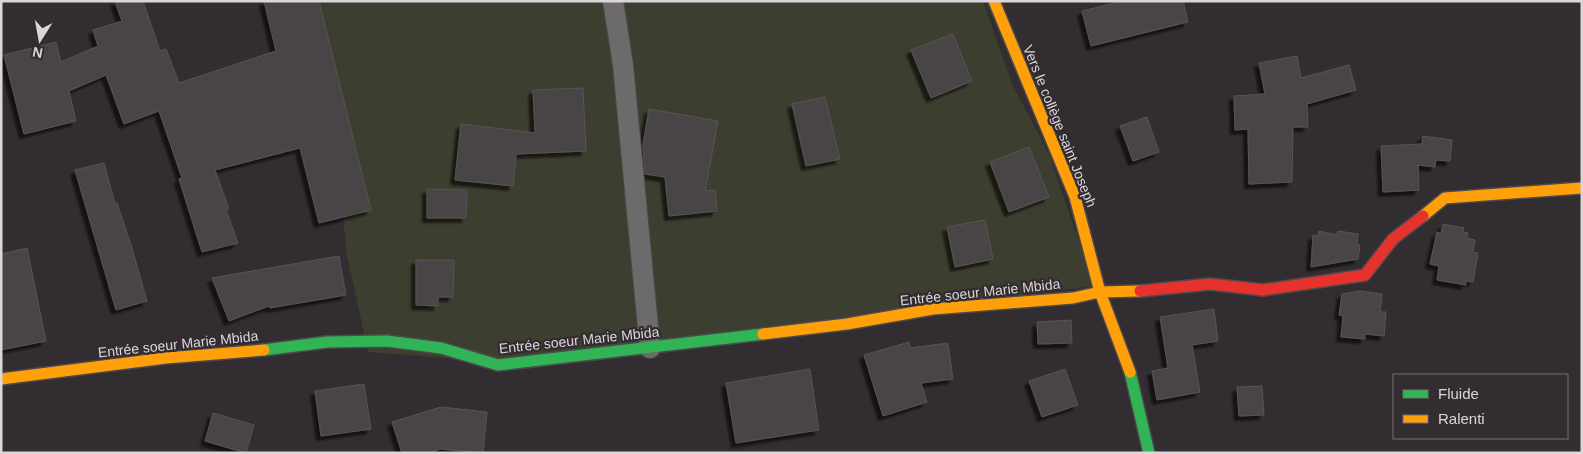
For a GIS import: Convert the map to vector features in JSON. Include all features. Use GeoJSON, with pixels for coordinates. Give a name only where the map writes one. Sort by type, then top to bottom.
{"type":"FeatureCollection","features":[{"type":"Feature","properties":{"kind":"street"},"geometry":{"type":"LineString","coordinates":[[613,1],[623,65],[650,348]]}},
{"type":"Feature","properties":{"kind":"street","name":"Vers le collège saint Joseph"},"geometry":{"type":"LineString","coordinates":[[994,1],[1075,198],[1100,292],[1134,382],[1149,453]]}},
{"type":"Feature","properties":{"kind":"street","name":"Entrée soeur Marie Mbida"},"geometry":{"type":"LineString","coordinates":[[1,379],[166,358],[236,354],[327,342],[387,341],[441,348],[498,365],[650,348],[705,339],[847,324],[933,309],[1073,298],[1100,292],[1152,291],[1210,284],[1263,290],[1365,275],[1393,240],[1445,198],[1582,188]]}},
{"type":"Feature","properties":{"kind":"green space"},"geometry":{"type":"Polygon","coordinates":[[[319,1],[983,1],[1012,84],[1049,154],[1094,286],[500,362],[368,352],[347,255],[343,217],[371,210],[319,1]]]}},
{"type":"Feature","properties":{"kind":"building"},"geometry":{"type":"Polygon","coordinates":[[[115,1],[143,1],[160,51],[166,49],[179,83],[276,51],[264,1],[319,1],[371,210],[319,223],[300,148],[215,170],[229,209],[226,210],[238,243],[202,252],[179,179],[182,178],[159,111],[124,124],[106,75],[69,91],[76,121],[24,134],[4,55],[56,42],[61,62],[98,46],[93,30],[122,21],[115,1]]]}},
{"type":"Feature","properties":{"kind":"building"},"geometry":{"type":"Polygon","coordinates":[[[1123,1],[1183,1],[1188,22],[1091,46],[1082,11],[1123,1]]]}},
{"type":"Feature","properties":{"kind":"building"},"geometry":{"type":"Polygon","coordinates":[[[953,34],[972,81],[931,98],[911,50],[953,34]]]}},
{"type":"Feature","properties":{"kind":"building"},"geometry":{"type":"Polygon","coordinates":[[[1297,56],[1301,78],[1349,65],[1356,90],[1307,104],[1308,127],[1293,127],[1292,182],[1249,184],[1248,129],[1235,130],[1234,96],[1265,94],[1259,63],[1297,56]]]}},
{"type":"Feature","properties":{"kind":"building"},"geometry":{"type":"Polygon","coordinates":[[[583,88],[586,151],[516,154],[513,186],[455,180],[461,124],[535,133],[533,90],[583,88]]]}},
{"type":"Feature","properties":{"kind":"building"},"geometry":{"type":"Polygon","coordinates":[[[825,97],[840,159],[806,166],[792,104],[825,97]]]}},
{"type":"Feature","properties":{"kind":"building"},"geometry":{"type":"Polygon","coordinates":[[[649,109],[718,121],[705,191],[715,190],[717,211],[669,216],[665,177],[645,174],[643,145],[649,109]]]}},
{"type":"Feature","properties":{"kind":"building"},"geometry":{"type":"Polygon","coordinates":[[[1147,117],[1159,152],[1133,161],[1120,126],[1147,117]]]}},
{"type":"Feature","properties":{"kind":"building"},"geometry":{"type":"Polygon","coordinates":[[[1423,136],[1452,140],[1450,161],[1436,160],[1435,167],[1418,165],[1419,190],[1383,192],[1381,146],[1422,144],[1423,136]]]}},
{"type":"Feature","properties":{"kind":"building"},"geometry":{"type":"Polygon","coordinates":[[[1029,147],[1049,197],[1009,212],[990,162],[1029,147]]]}},
{"type":"Feature","properties":{"kind":"building"},"geometry":{"type":"Polygon","coordinates":[[[104,163],[115,204],[117,203],[131,245],[147,301],[116,310],[75,170],[104,163]]]}},
{"type":"Feature","properties":{"kind":"building"},"geometry":{"type":"Polygon","coordinates":[[[427,189],[467,190],[466,218],[427,218],[427,189]]]}},
{"type":"Feature","properties":{"kind":"building"},"geometry":{"type":"Polygon","coordinates":[[[985,220],[993,259],[955,267],[947,227],[985,220]]]}},
{"type":"Feature","properties":{"kind":"building"},"geometry":{"type":"Polygon","coordinates":[[[1443,224],[1464,228],[1463,232],[1468,233],[1467,238],[1475,240],[1473,252],[1478,253],[1473,282],[1466,281],[1466,285],[1437,280],[1439,266],[1430,264],[1437,232],[1441,233],[1443,224]]]}},
{"type":"Feature","properties":{"kind":"building"},"geometry":{"type":"Polygon","coordinates":[[[1319,231],[1337,235],[1338,231],[1358,234],[1357,244],[1360,245],[1358,259],[1311,267],[1313,235],[1318,236],[1319,231]]]}},
{"type":"Feature","properties":{"kind":"building"},"geometry":{"type":"Polygon","coordinates":[[[27,248],[46,341],[1,350],[1,254],[27,248]]]}},
{"type":"Feature","properties":{"kind":"building"},"geometry":{"type":"Polygon","coordinates":[[[339,256],[346,295],[270,308],[269,306],[229,321],[212,278],[339,256]]]}},
{"type":"Feature","properties":{"kind":"building"},"geometry":{"type":"Polygon","coordinates":[[[416,260],[454,260],[453,297],[438,297],[438,306],[416,305],[416,260]]]}},
{"type":"Feature","properties":{"kind":"building"},"geometry":{"type":"Polygon","coordinates":[[[1360,291],[1382,294],[1380,312],[1386,312],[1384,336],[1365,334],[1365,339],[1341,337],[1343,316],[1339,315],[1342,294],[1360,291]]]}},
{"type":"Feature","properties":{"kind":"building"},"geometry":{"type":"Polygon","coordinates":[[[1214,309],[1218,341],[1192,345],[1200,392],[1157,400],[1152,371],[1168,368],[1160,317],[1214,309]]]}},
{"type":"Feature","properties":{"kind":"building"},"geometry":{"type":"Polygon","coordinates":[[[1071,320],[1072,343],[1038,344],[1037,322],[1071,320]]]}},
{"type":"Feature","properties":{"kind":"building"},"geometry":{"type":"Polygon","coordinates":[[[909,342],[910,348],[948,343],[953,379],[921,383],[927,402],[883,416],[864,355],[909,342]]]}},
{"type":"Feature","properties":{"kind":"building"},"geometry":{"type":"Polygon","coordinates":[[[810,369],[819,430],[736,443],[726,383],[810,369]]]}},
{"type":"Feature","properties":{"kind":"building"},"geometry":{"type":"Polygon","coordinates":[[[1065,369],[1078,405],[1042,417],[1029,381],[1065,369]]]}},
{"type":"Feature","properties":{"kind":"building"},"geometry":{"type":"Polygon","coordinates":[[[364,384],[371,429],[321,436],[315,391],[364,384]]]}},
{"type":"Feature","properties":{"kind":"building"},"geometry":{"type":"Polygon","coordinates":[[[1262,386],[1264,415],[1239,416],[1237,387],[1262,386]]]}},
{"type":"Feature","properties":{"kind":"building"},"geometry":{"type":"Polygon","coordinates":[[[441,407],[487,412],[483,453],[440,449],[429,453],[402,453],[392,422],[441,407]]]}},
{"type":"Feature","properties":{"kind":"building"},"geometry":{"type":"Polygon","coordinates":[[[213,413],[254,425],[246,453],[205,441],[213,413]]]}},
{"type":"Feature","properties":{"kind":"traffic: fast"},"geometry":{"type":"LineString","coordinates":[[264,350],[327,342],[387,341],[441,348],[498,365],[763,334]]}},
{"type":"Feature","properties":{"kind":"traffic: fast"},"geometry":{"type":"LineString","coordinates":[[1130,372],[1149,453]]}},
{"type":"Feature","properties":{"kind":"traffic: slow"},"geometry":{"type":"LineString","coordinates":[[994,1],[1075,197],[1100,292],[1130,372]]}},
{"type":"Feature","properties":{"kind":"traffic: slow"},"geometry":{"type":"LineString","coordinates":[[1423,216],[1445,198],[1582,188]]}},
{"type":"Feature","properties":{"kind":"traffic: slow"},"geometry":{"type":"LineString","coordinates":[[763,334],[847,324],[933,309],[1073,298],[1100,292],[1140,291]]}},
{"type":"Feature","properties":{"kind":"traffic: slow"},"geometry":{"type":"LineString","coordinates":[[1,379],[166,358],[264,350]]}},
{"type":"Feature","properties":{"kind":"traffic: jam"},"geometry":{"type":"LineString","coordinates":[[1140,291],[1210,284],[1263,290],[1365,275],[1393,239],[1423,216]]}}]}
